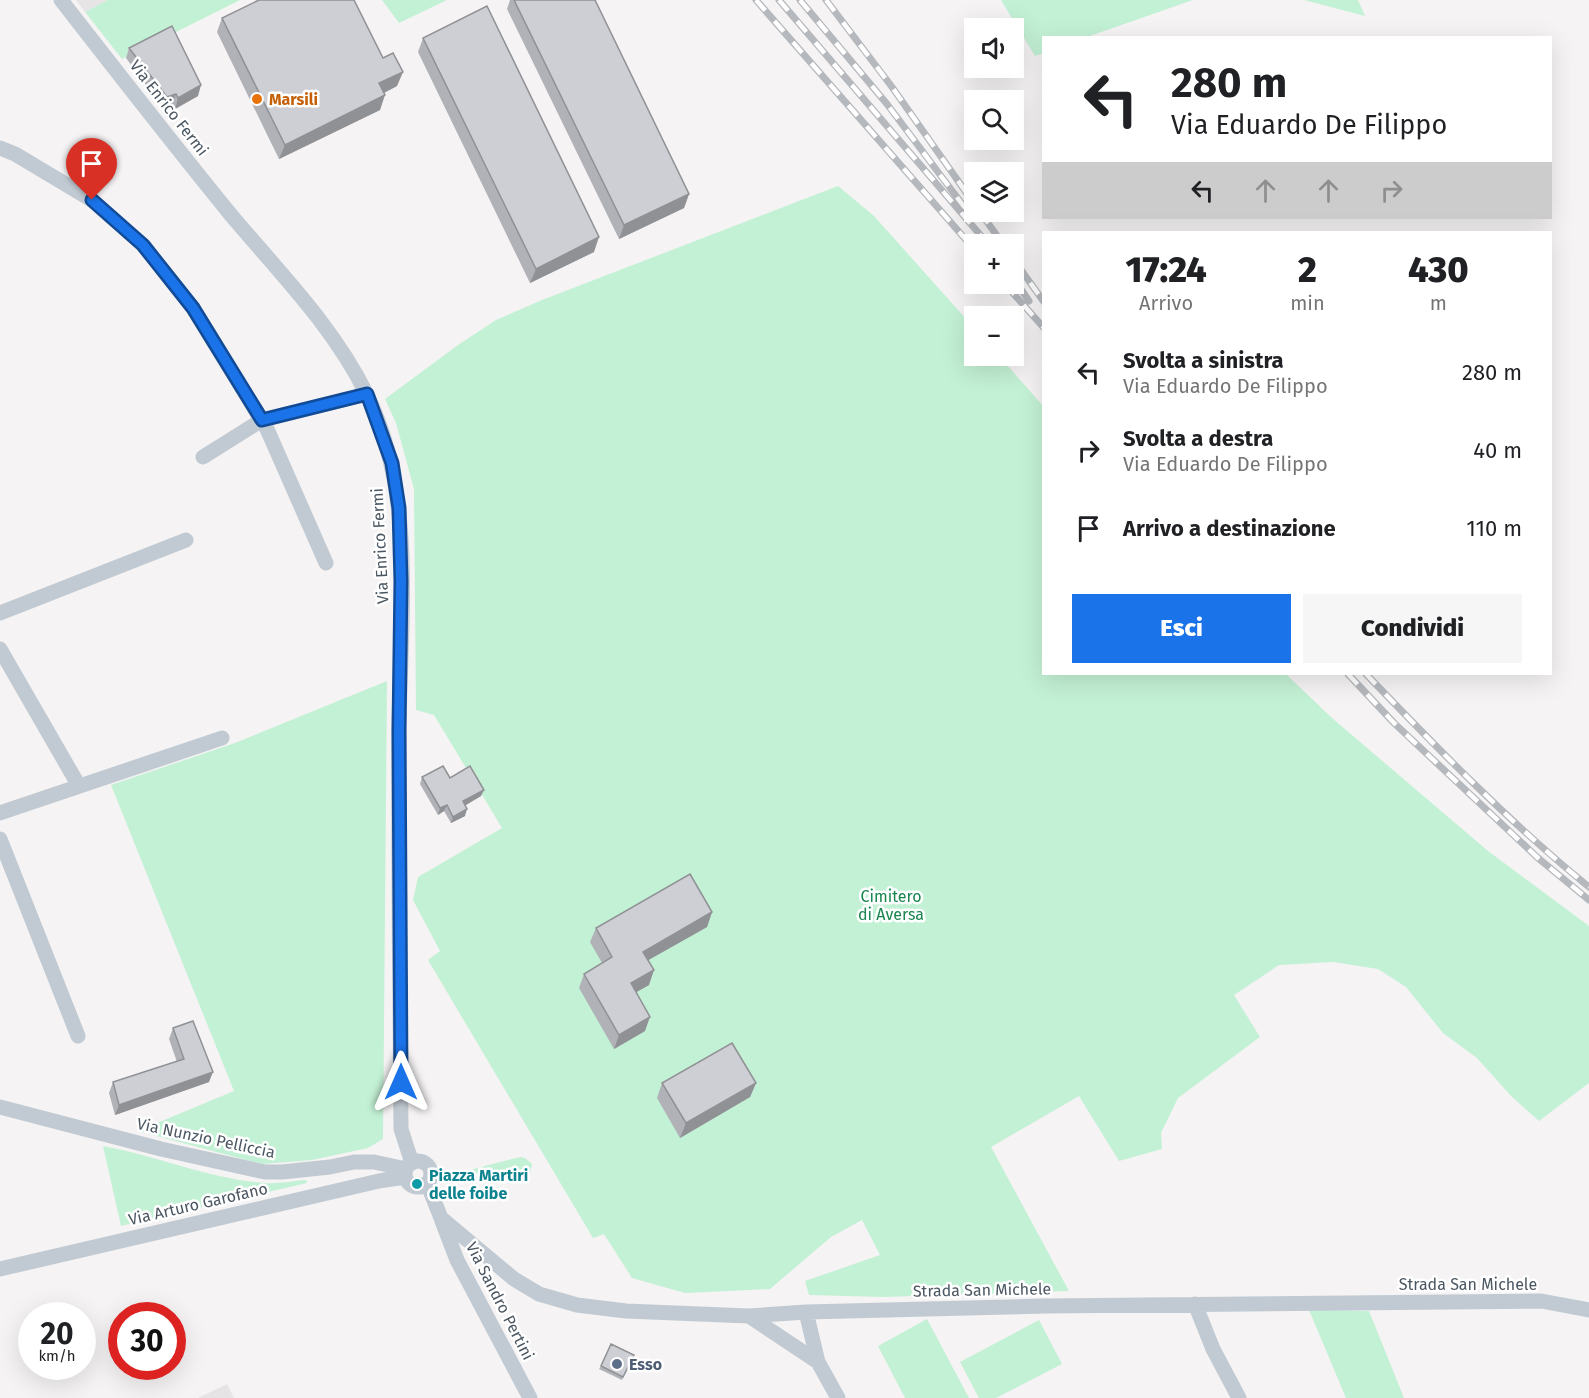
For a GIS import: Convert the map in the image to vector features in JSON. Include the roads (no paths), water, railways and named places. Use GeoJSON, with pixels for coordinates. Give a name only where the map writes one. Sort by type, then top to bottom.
{"type":"FeatureCollection","features":[{"type":"Feature","properties":{"kind":"street","name":"Via Enrico Fermi"},"geometry":{"type":"LineString","coordinates":[[61,0],[224,206],[305,300],[350,363],[367,394],[392,463],[399,508],[401,581],[399,742],[401,1129],[408,1170]]}},
{"type":"Feature","properties":{"kind":"street"},"geometry":{"type":"LineString","coordinates":[[0,148],[15,154],[92,200],[143,245],[193,308],[262,420],[326,563]]}},
{"type":"Feature","properties":{"kind":"street"},"geometry":{"type":"LineString","coordinates":[[203,458],[262,420],[367,394]]}},
{"type":"Feature","properties":{"kind":"street"},"geometry":{"type":"LineString","coordinates":[[0,613],[186,540]]}},
{"type":"Feature","properties":{"kind":"street"},"geometry":{"type":"LineString","coordinates":[[0,650],[79,786]]}},
{"type":"Feature","properties":{"kind":"street"},"geometry":{"type":"LineString","coordinates":[[0,813],[222,738]]}},
{"type":"Feature","properties":{"kind":"street"},"geometry":{"type":"LineString","coordinates":[[0,839],[78,1036]]}},
{"type":"Feature","properties":{"kind":"street","name":"Via Nunzio Pelliccia"},"geometry":{"type":"LineString","coordinates":[[0,1107],[161,1149],[265,1172],[330,1167],[354,1162],[374,1162],[408,1170]]}},
{"type":"Feature","properties":{"kind":"street"},"geometry":{"type":"LineString","coordinates":[[422,1162],[429,1167],[430,1176],[427,1184],[420,1187],[412,1186],[408,1170],[422,1162]]}},
{"type":"Feature","properties":{"kind":"street","name":"Via Arturo Garofano"},"geometry":{"type":"LineString","coordinates":[[0,1269],[379,1181],[408,1170]]}},
{"type":"Feature","properties":{"kind":"street","name":"Strada San Michele"},"geometry":{"type":"LineString","coordinates":[[427,1184],[441,1218],[514,1279],[539,1294],[577,1305],[627,1311],[748,1316],[806,1312],[1195,1304],[1541,1301],[1589,1310]]}},
{"type":"Feature","properties":{"kind":"street","name":"Via Sandro Pertini"},"geometry":{"type":"LineString","coordinates":[[441,1218],[457,1260],[530,1398]]}},
{"type":"Feature","properties":{"kind":"street"},"geometry":{"type":"LineString","coordinates":[[1195,1304],[1213,1349],[1239,1398]]}},
{"type":"Feature","properties":{"kind":"street"},"geometry":{"type":"LineString","coordinates":[[806,1312],[818,1362],[838,1398]]}},
{"type":"Feature","properties":{"kind":"street"},"geometry":{"type":"LineString","coordinates":[[748,1316],[818,1362]]}},
{"type":"Feature","properties":{"kind":"railway"},"geometry":{"type":"LineString","coordinates":[[756,0],[964,237]]}},
{"type":"Feature","properties":{"kind":"railway"},"geometry":{"type":"LineString","coordinates":[[779,0],[979,234]]}},
{"type":"Feature","properties":{"kind":"railway"},"geometry":{"type":"LineString","coordinates":[[800,0],[887,104],[964,207]]}},
{"type":"Feature","properties":{"kind":"railway"},"geometry":{"type":"LineString","coordinates":[[826,0],[892,87],[964,189]]}},
{"type":"Feature","properties":{"kind":"railway"},"geometry":{"type":"LineString","coordinates":[[987,222],[996,234]]}},
{"type":"Feature","properties":{"kind":"railway"},"geometry":{"type":"LineString","coordinates":[[1024,274],[1042,299]]}},
{"type":"Feature","properties":{"kind":"railway"},"geometry":{"type":"LineString","coordinates":[[1014,294],[1042,326]]}},
{"type":"Feature","properties":{"kind":"railway"},"geometry":{"type":"LineString","coordinates":[[1024,294],[1029,301]]}},
{"type":"Feature","properties":{"kind":"railway"},"geometry":{"type":"LineString","coordinates":[[1349,675],[1394,723],[1538,858],[1589,900]]}},
{"type":"Feature","properties":{"kind":"railway"},"geometry":{"type":"LineString","coordinates":[[1367,675],[1502,811],[1589,887]]}},
{"type":"Feature","properties":{"kind":"place","name":"Marsili"},"geometry":{"type":"Point","coordinates":[257,99]}},
{"type":"Feature","properties":{"kind":"place","name":"Piazza Martiri delle foibe"},"geometry":{"type":"Point","coordinates":[417,1184]}},
{"type":"Feature","properties":{"kind":"place","name":"Esso"},"geometry":{"type":"Point","coordinates":[617,1364]}},
{"type":"Feature","properties":{"kind":"park label","name":"Cimitero di Aversa"},"geometry":{"type":"Point","coordinates":[891,905]}}]}
